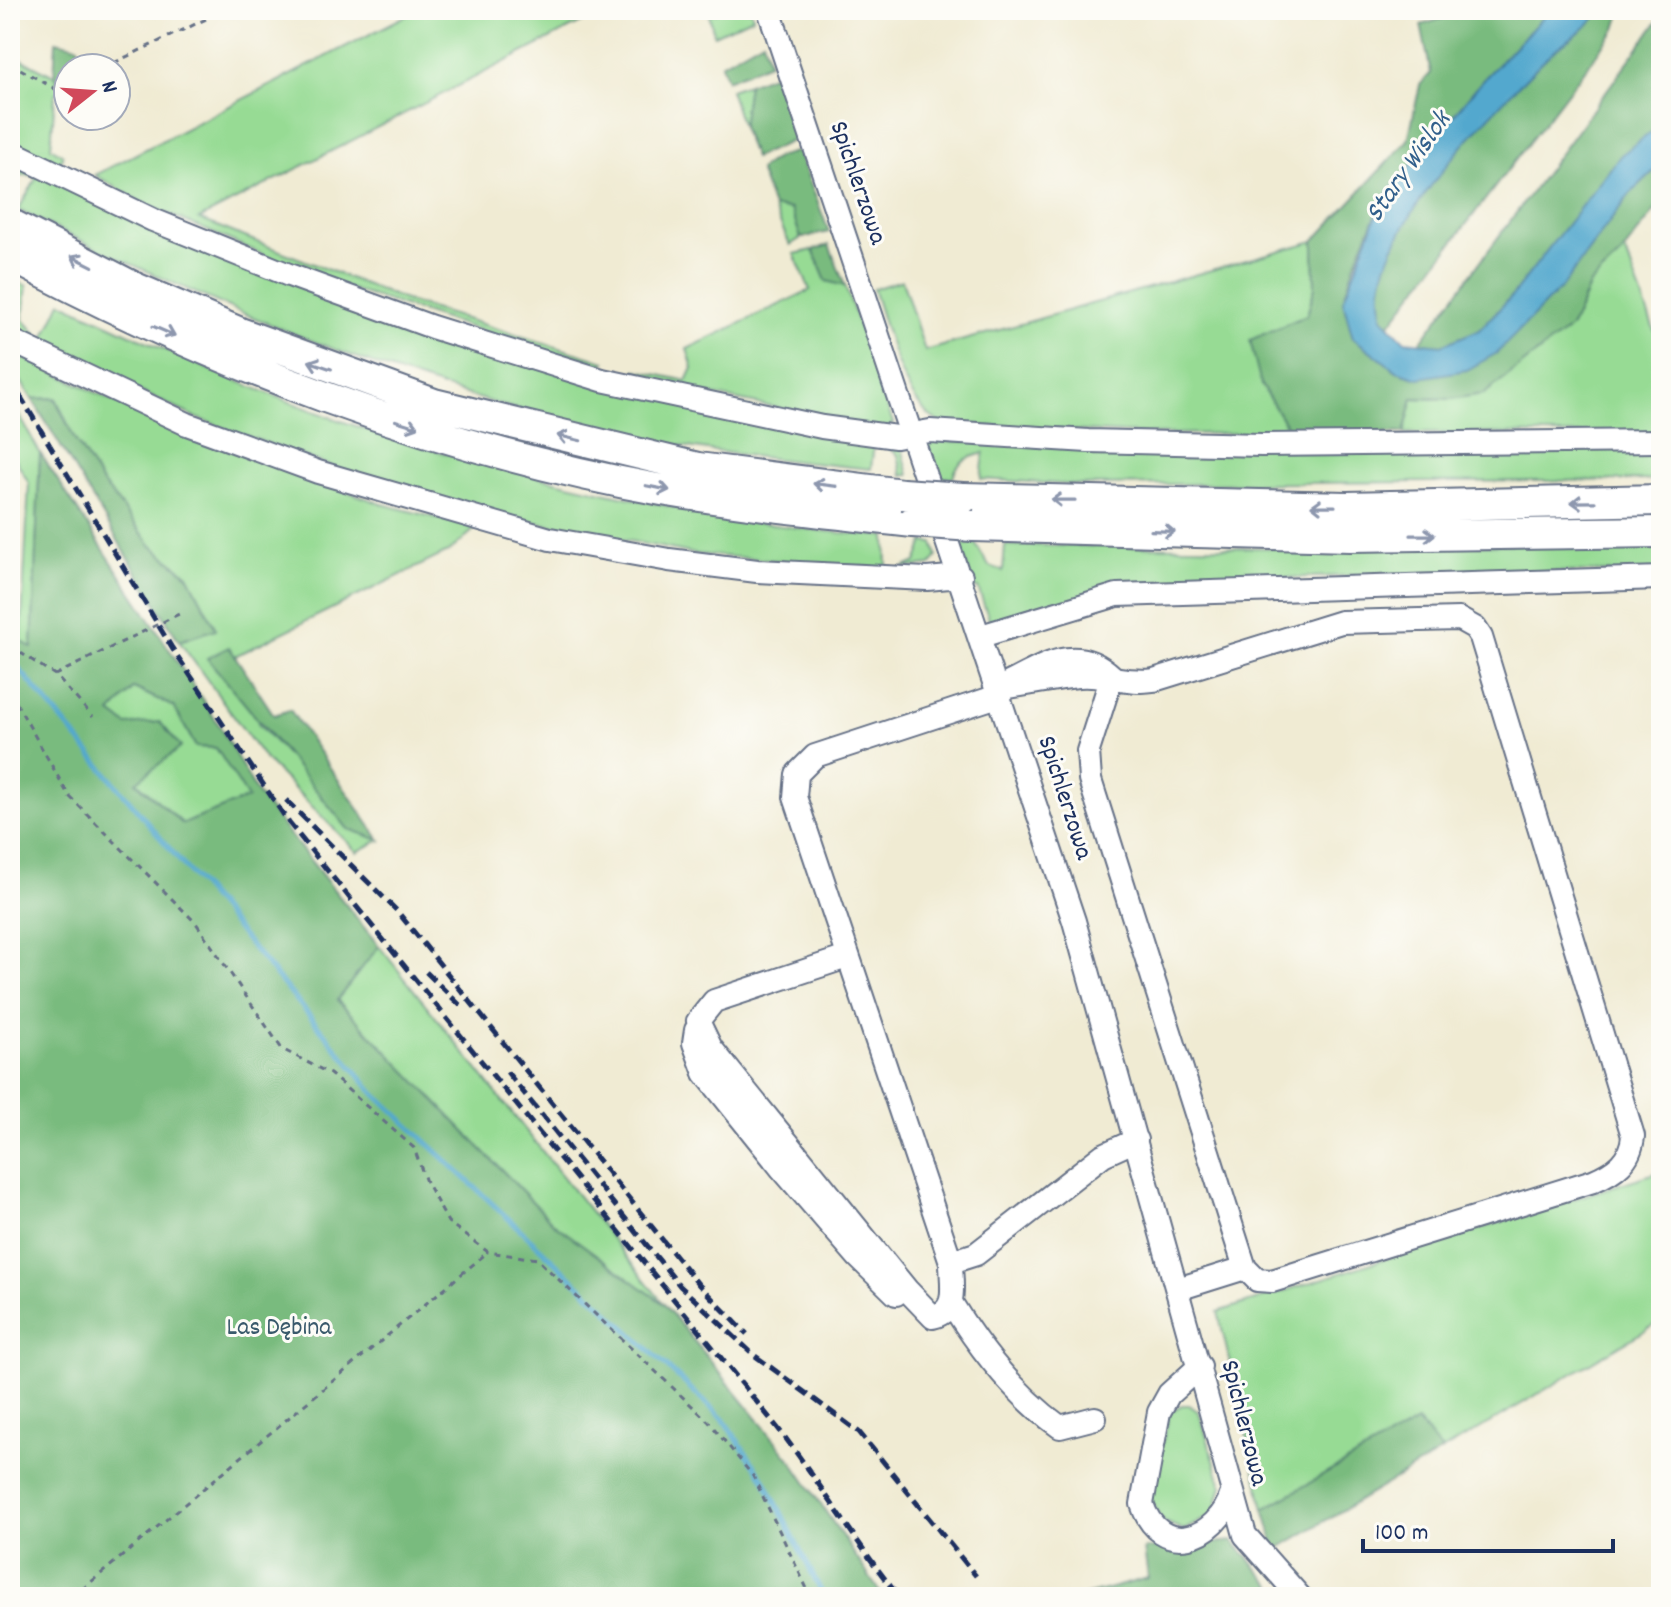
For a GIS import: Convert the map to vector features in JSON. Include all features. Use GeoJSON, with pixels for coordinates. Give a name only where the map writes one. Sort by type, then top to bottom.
{"type":"FeatureCollection","features":[{"type":"Feature","properties":{"kind":"main road"},"geometry":{"type":"LineString","coordinates":[[10,224],[135,288],[227,328],[313,363],[434,404],[698,468],[908,508]]}},
{"type":"Feature","properties":{"kind":"main road"},"geometry":{"type":"LineString","coordinates":[[10,255],[118,311],[246,366],[419,428],[660,489],[1350,536],[1661,532]]}},
{"type":"Feature","properties":{"kind":"main road"},"geometry":{"type":"LineString","coordinates":[[968,512],[1661,500]]}},
{"type":"Feature","properties":{"kind":"street","name":"Spichlerzowa"},"geometry":{"type":"LineString","coordinates":[[769,10],[1074,921],[1245,1535],[1300,1597]]}},
{"type":"Feature","properties":{"kind":"street"},"geometry":{"type":"LineString","coordinates":[[10,151],[153,220],[289,275],[432,327],[574,371],[822,427],[896,437],[930,431],[1088,441],[1262,445],[1661,441]]}},
{"type":"Feature","properties":{"kind":"street"},"geometry":{"type":"LineString","coordinates":[[10,319],[10,338],[187,424],[318,472],[550,539],[669,560],[757,571],[927,579],[961,576]]}},
{"type":"Feature","properties":{"kind":"street"},"geometry":{"type":"LineString","coordinates":[[981,636],[1117,595],[1661,578]]}},
{"type":"Feature","properties":{"kind":"street"},"geometry":{"type":"LineString","coordinates":[[942,1310],[951,1262],[795,797],[797,774],[815,756],[999,692],[1080,676],[1112,676],[1137,682],[1154,680],[1341,622],[1459,619],[1475,628],[1487,651],[1633,1136],[1627,1158],[1593,1181],[1272,1281],[1257,1280],[1245,1268],[1090,780],[1088,751],[1112,676]]}},
{"type":"Feature","properties":{"kind":"street"},"geometry":{"type":"LineString","coordinates":[[847,957],[714,1001],[698,1021],[711,1048],[942,1310],[970,1332],[1029,1405],[1060,1427],[1095,1418]]}},
{"type":"Feature","properties":{"kind":"street"},"geometry":{"type":"LineString","coordinates":[[951,1262],[976,1254],[1103,1155],[1136,1140]]}},
{"type":"Feature","properties":{"kind":"street"},"geometry":{"type":"LineString","coordinates":[[1178,1289],[1245,1268]]}},
{"type":"Feature","properties":{"kind":"street"},"geometry":{"type":"LineString","coordinates":[[1200,1366],[1169,1394],[1159,1412],[1142,1504],[1146,1518],[1157,1529],[1168,1535],[1197,1536],[1211,1529],[1224,1514],[1232,1493]]}},
{"type":"Feature","properties":{"kind":"path"},"geometry":{"type":"LineString","coordinates":[[132,54],[225,10]]}},
{"type":"Feature","properties":{"kind":"path"},"geometry":{"type":"LineString","coordinates":[[10,63],[52,87]]}},
{"type":"Feature","properties":{"kind":"path"},"geometry":{"type":"LineString","coordinates":[[55,675],[179,614]]}},
{"type":"Feature","properties":{"kind":"path"},"geometry":{"type":"LineString","coordinates":[[10,646],[55,675],[93,717]]}},
{"type":"Feature","properties":{"kind":"path"},"geometry":{"type":"LineString","coordinates":[[10,692],[69,796],[196,923],[282,1049],[330,1074],[414,1148],[426,1182],[448,1222],[488,1252],[537,1259],[709,1422],[753,1476],[811,1597]]}},
{"type":"Feature","properties":{"kind":"path"},"geometry":{"type":"LineString","coordinates":[[73,1597],[488,1252]]}},
{"type":"Feature","properties":{"kind":"green space"},"geometry":{"type":"Polygon","coordinates":[[[417,10],[606,10],[199,219],[410,302],[605,362],[599,368],[325,281],[143,203],[95,175],[417,10]]]}},
{"type":"Feature","properties":{"kind":"green space"},"geometry":{"type":"Polygon","coordinates":[[[751,10],[753,17],[714,35],[709,14],[751,10]]]}},
{"type":"Feature","properties":{"kind":"green space"},"geometry":{"type":"Polygon","coordinates":[[[1470,10],[1550,10],[1482,81],[1383,199],[1354,266],[1343,301],[1353,338],[1397,371],[1419,378],[1561,288],[1630,194],[1661,164],[1661,203],[1620,256],[1590,284],[1571,327],[1484,394],[1451,399],[1413,398],[1404,433],[1291,433],[1261,385],[1250,340],[1307,315],[1315,287],[1314,241],[1408,140],[1420,85],[1431,73],[1421,25],[1470,10]]]}},
{"type":"Feature","properties":{"kind":"green space"},"geometry":{"type":"Polygon","coordinates":[[[1600,10],[1622,10],[1616,29],[1389,325],[1382,318],[1381,288],[1389,258],[1424,194],[1502,102],[1550,54],[1590,23],[1600,10]]]}},
{"type":"Feature","properties":{"kind":"green space"},"geometry":{"type":"Polygon","coordinates":[[[1661,17],[1661,125],[1621,156],[1511,297],[1479,330],[1442,345],[1420,343],[1661,17]]]}},
{"type":"Feature","properties":{"kind":"green space"},"geometry":{"type":"Polygon","coordinates":[[[763,40],[769,63],[727,80],[721,64],[763,40]]]}},
{"type":"Feature","properties":{"kind":"green space"},"geometry":{"type":"Polygon","coordinates":[[[56,41],[78,46],[80,52],[55,52],[56,41]]]}},
{"type":"Feature","properties":{"kind":"green space"},"geometry":{"type":"Polygon","coordinates":[[[10,53],[52,75],[51,147],[63,155],[59,164],[10,144],[10,53]]]}},
{"type":"Feature","properties":{"kind":"green space"},"geometry":{"type":"Polygon","coordinates":[[[774,74],[796,139],[754,158],[742,127],[748,84],[774,74]]]}},
{"type":"Feature","properties":{"kind":"green space"},"geometry":{"type":"Polygon","coordinates":[[[748,84],[742,127],[730,90],[748,84]]]}},
{"type":"Feature","properties":{"kind":"green space"},"geometry":{"type":"Polygon","coordinates":[[[798,151],[829,232],[801,238],[791,209],[773,207],[759,170],[778,157],[798,151]]]}},
{"type":"Feature","properties":{"kind":"green space"},"geometry":{"type":"Polygon","coordinates":[[[10,157],[442,334],[901,444],[909,475],[902,475],[898,455],[886,446],[874,444],[871,469],[698,449],[595,429],[520,410],[373,363],[229,307],[18,210],[36,179],[31,175],[10,176],[10,157]]]}},
{"type":"Feature","properties":{"kind":"green space"},"geometry":{"type":"Polygon","coordinates":[[[773,207],[791,209],[801,238],[790,245],[773,207]]]}},
{"type":"Feature","properties":{"kind":"green space"},"geometry":{"type":"Polygon","coordinates":[[[1314,241],[1315,287],[1307,315],[1261,385],[1291,433],[1144,434],[944,424],[930,416],[907,386],[873,289],[902,280],[925,351],[1314,241]]]}},
{"type":"Feature","properties":{"kind":"green space"},"geometry":{"type":"Polygon","coordinates":[[[829,245],[845,286],[826,281],[813,250],[829,245]]]}},
{"type":"Feature","properties":{"kind":"green space"},"geometry":{"type":"Polygon","coordinates":[[[813,250],[826,281],[845,286],[893,423],[886,429],[635,380],[636,370],[687,381],[693,368],[687,349],[810,290],[794,254],[813,250]]]}},
{"type":"Feature","properties":{"kind":"green space"},"geometry":{"type":"Polygon","coordinates":[[[1625,250],[1661,349],[1661,435],[1404,433],[1413,398],[1435,399],[1571,327],[1590,284],[1625,250]]]}},
{"type":"Feature","properties":{"kind":"green space"},"geometry":{"type":"Polygon","coordinates":[[[10,278],[27,286],[23,319],[43,341],[61,302],[270,394],[341,421],[443,452],[581,487],[716,515],[818,531],[886,536],[887,569],[695,554],[480,511],[355,475],[197,418],[23,337],[10,301],[10,278]]]}},
{"type":"Feature","properties":{"kind":"green space"},"geometry":{"type":"Polygon","coordinates":[[[10,351],[163,425],[382,504],[476,528],[450,551],[235,656],[228,647],[259,725],[303,772],[348,829],[380,840],[357,852],[264,758],[179,641],[215,629],[188,575],[152,546],[101,481],[74,438],[56,398],[32,399],[10,364],[10,351]]]}},
{"type":"Feature","properties":{"kind":"green space"},"geometry":{"type":"Polygon","coordinates":[[[10,398],[40,453],[32,649],[21,641],[29,483],[10,450],[10,398]]]}},
{"type":"Feature","properties":{"kind":"green space"},"geometry":{"type":"Polygon","coordinates":[[[55,398],[74,438],[101,481],[152,546],[188,575],[216,629],[179,641],[32,399],[55,398]]]}},
{"type":"Feature","properties":{"kind":"green space"},"geometry":{"type":"Polygon","coordinates":[[[930,441],[1661,448],[1661,480],[1076,485],[981,479],[984,453],[964,461],[957,467],[953,478],[937,477],[928,450],[930,441]]]}},
{"type":"Feature","properties":{"kind":"green space","name":"Las Dębina"},"geometry":{"type":"Polygon","coordinates":[[[40,453],[219,725],[258,795],[379,946],[337,1000],[554,1224],[664,1304],[791,1460],[883,1597],[10,1597],[10,633],[32,648],[40,453]],[[134,688],[111,713],[127,725],[160,722],[181,747],[136,782],[183,824],[248,798],[216,748],[196,747],[174,707],[134,688]]]}},
{"type":"Feature","properties":{"kind":"green space"},"geometry":{"type":"Polygon","coordinates":[[[924,542],[933,543],[937,556],[931,565],[903,568],[916,562],[924,542]]]}},
{"type":"Feature","properties":{"kind":"green space"},"geometry":{"type":"Polygon","coordinates":[[[1661,542],[1661,573],[1497,571],[1155,582],[990,622],[978,588],[973,587],[961,545],[975,543],[989,566],[1003,571],[1005,545],[1283,548],[1661,542]]]}},
{"type":"Feature","properties":{"kind":"green space"},"geometry":{"type":"Polygon","coordinates":[[[229,647],[274,715],[290,710],[380,840],[348,829],[207,658],[229,647]]]}},
{"type":"Feature","properties":{"kind":"green space"},"geometry":{"type":"Polygon","coordinates":[[[134,688],[174,707],[196,747],[216,748],[249,798],[183,824],[136,781],[180,747],[127,725],[111,713],[134,688]]]}},
{"type":"Feature","properties":{"kind":"green space"},"geometry":{"type":"Polygon","coordinates":[[[379,946],[664,1304],[554,1224],[337,1000],[379,946]]]}},
{"type":"Feature","properties":{"kind":"green space"},"geometry":{"type":"Polygon","coordinates":[[[1661,1171],[1661,1321],[1442,1451],[1417,1422],[1264,1509],[1218,1312],[1661,1171]]]}},
{"type":"Feature","properties":{"kind":"green space"},"geometry":{"type":"Polygon","coordinates":[[[1189,1405],[1199,1412],[1222,1486],[1214,1514],[1184,1530],[1162,1521],[1150,1498],[1170,1411],[1189,1405]]]}},
{"type":"Feature","properties":{"kind":"green space"},"geometry":{"type":"Polygon","coordinates":[[[1417,1422],[1442,1451],[1276,1550],[1264,1509],[1417,1422]]]}},
{"type":"Feature","properties":{"kind":"green space"},"geometry":{"type":"Polygon","coordinates":[[[1233,1541],[1282,1597],[1078,1597],[1148,1578],[1144,1549],[1233,1541]]]}},
{"type":"Feature","properties":{"kind":"water","name":"Stary Wislok"},"geometry":{"type":"Polygon","coordinates":[[[1550,10],[1600,10],[1590,23],[1550,54],[1502,102],[1424,195],[1389,259],[1381,288],[1382,318],[1405,341],[1442,345],[1479,330],[1511,297],[1621,155],[1661,125],[1661,164],[1630,194],[1561,288],[1497,353],[1467,370],[1419,378],[1397,371],[1353,338],[1343,301],[1383,199],[1482,81],[1550,10]]]}},
{"type":"Feature","properties":{"kind":"waterway"},"geometry":{"type":"LineString","coordinates":[[10,658],[375,1094],[723,1419],[764,1479],[824,1597]]}},
{"type":"Feature","properties":{"kind":"railway"},"geometry":{"type":"LineString","coordinates":[[10,379],[172,648],[289,823],[777,1427],[899,1597]]}},
{"type":"Feature","properties":{"kind":"railway"},"geometry":{"type":"LineString","coordinates":[[286,800],[397,911],[699,1285],[747,1334]]}},
{"type":"Feature","properties":{"kind":"railway"},"geometry":{"type":"LineString","coordinates":[[426,972],[463,1008]]}},
{"type":"Feature","properties":{"kind":"railway"},"geometry":{"type":"LineString","coordinates":[[507,1072],[680,1286],[754,1355],[859,1432],[976,1576]]}}]}
